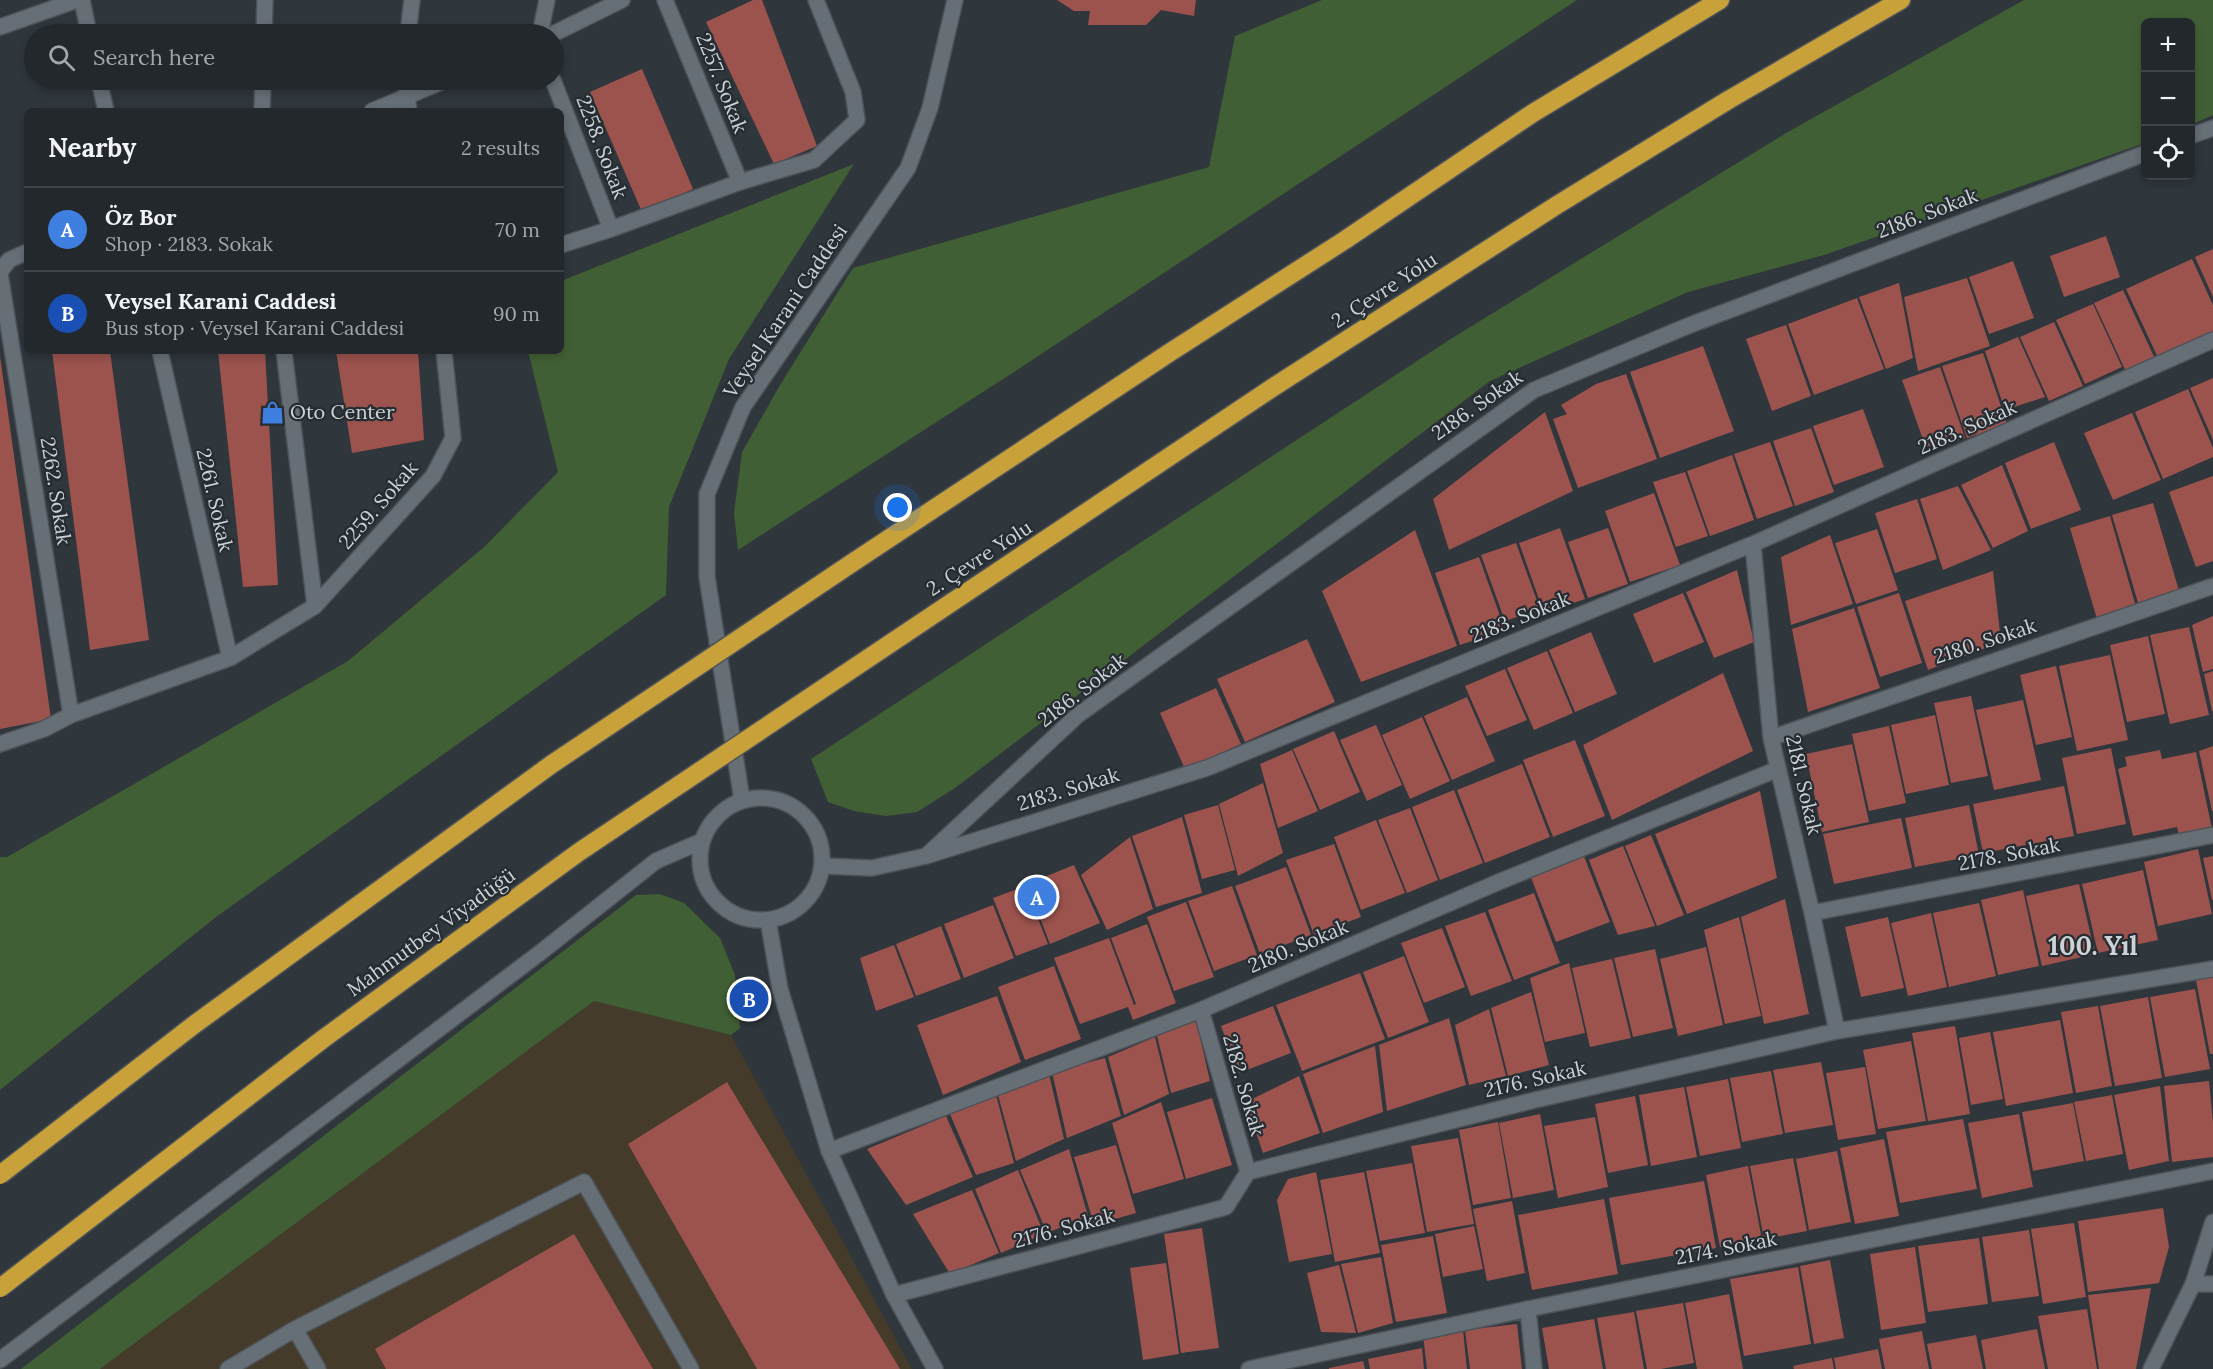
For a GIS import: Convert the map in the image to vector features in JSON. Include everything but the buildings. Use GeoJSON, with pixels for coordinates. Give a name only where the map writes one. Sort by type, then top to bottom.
{"type":"FeatureCollection","features":[{"type":"Feature","properties":{"kind":"highway"},"geometry":{"type":"LineString","coordinates":[[0,1175],[195,1024],[542,771],[855,561],[1345,240],[1533,113],[1720,0]]}},
{"type":"Feature","properties":{"kind":"highway","name":"2. Çevre Yolu"},"geometry":{"type":"LineString","coordinates":[[903,635],[1272,388],[1547,212],[1730,99],[1900,0]]}},
{"type":"Feature","properties":{"kind":"highway","name":"Mahmutbey Viyadüğü"},"geometry":{"type":"LineString","coordinates":[[0,1288],[323,1039],[579,852],[903,635]]}},
{"type":"Feature","properties":{"kind":"street"},"geometry":{"type":"LineString","coordinates":[[0,27],[77,0]]}},
{"type":"Feature","properties":{"kind":"street"},"geometry":{"type":"LineString","coordinates":[[82,0],[88,24]]}},
{"type":"Feature","properties":{"kind":"street"},"geometry":{"type":"LineString","coordinates":[[264,24],[265,0]]}},
{"type":"Feature","properties":{"kind":"street"},"geometry":{"type":"LineString","coordinates":[[409,24],[412,0]]}},
{"type":"Feature","properties":{"kind":"street"},"geometry":{"type":"LineString","coordinates":[[542,24],[547,0]]}},
{"type":"Feature","properties":{"kind":"street"},"geometry":{"type":"LineString","coordinates":[[564,29],[622,0]]}},
{"type":"Feature","properties":{"kind":"street","name":"2257. Sokak"},"geometry":{"type":"LineString","coordinates":[[665,0],[740,183]]}},
{"type":"Feature","properties":{"kind":"street"},"geometry":{"type":"LineString","coordinates":[[564,244],[814,160],[857,120],[853,92],[816,0]]}},
{"type":"Feature","properties":{"kind":"street","name":"Veysel Karani Caddesi"},"geometry":{"type":"LineString","coordinates":[[742,800],[707,577],[707,494],[743,407],[908,168],[930,108],[955,0]]}},
{"type":"Feature","properties":{"kind":"street"},"geometry":{"type":"LineString","coordinates":[[101,90],[105,108]]}},
{"type":"Feature","properties":{"kind":"street"},"geometry":{"type":"LineString","coordinates":[[262,108],[263,90]]}},
{"type":"Feature","properties":{"kind":"street"},"geometry":{"type":"LineString","coordinates":[[406,90],[409,108]]}},
{"type":"Feature","properties":{"kind":"street"},"geometry":{"type":"LineString","coordinates":[[379,108],[420,90]]}},
{"type":"Feature","properties":{"kind":"street","name":"2258. Sokak"},"geometry":{"type":"LineString","coordinates":[[557,90],[564,108]]}},
{"type":"Feature","properties":{"kind":"street","name":"2258. Sokak"},"geometry":{"type":"LineString","coordinates":[[564,108],[611,230]]}},
{"type":"Feature","properties":{"kind":"street"},"geometry":{"type":"LineString","coordinates":[[2195,134],[2213,128]]}},
{"type":"Feature","properties":{"kind":"street","name":"2186. Sokak"},"geometry":{"type":"LineString","coordinates":[[926,856],[1078,716],[1534,390],[1690,325],[2141,155]]}},
{"type":"Feature","properties":{"kind":"street"},"geometry":{"type":"LineString","coordinates":[[0,273],[9,260],[24,253]]}},
{"type":"Feature","properties":{"kind":"street","name":"2262. Sokak"},"geometry":{"type":"LineString","coordinates":[[0,273],[70,716]]}},
{"type":"Feature","properties":{"kind":"street","name":"2183. Sokak"},"geometry":{"type":"LineString","coordinates":[[823,866],[873,868],[926,856],[1207,768],[1753,544],[2213,340]]}},
{"type":"Feature","properties":{"kind":"street","name":"2261. Sokak"},"geometry":{"type":"LineString","coordinates":[[161,354],[230,658]]}},
{"type":"Feature","properties":{"kind":"street"},"geometry":{"type":"LineString","coordinates":[[284,354],[315,606]]}},
{"type":"Feature","properties":{"kind":"street","name":"2259. Sokak"},"geometry":{"type":"LineString","coordinates":[[0,744],[230,658],[315,606],[433,476],[453,438],[444,354]]}},
{"type":"Feature","properties":{"kind":"street","name":"2181. Sokak"},"geometry":{"type":"LineString","coordinates":[[1753,544],[1771,738],[1838,1031]]}},
{"type":"Feature","properties":{"kind":"street","name":"2180. Sokak"},"geometry":{"type":"LineString","coordinates":[[1771,738],[2213,586]]}},
{"type":"Feature","properties":{"kind":"street","name":"2180. Sokak"},"geometry":{"type":"LineString","coordinates":[[829,1151],[1201,1010],[1501,881],[1778,769]]}},
{"type":"Feature","properties":{"kind":"street"},"geometry":{"type":"LineString","coordinates":[[761,797],[772,799],[782,801],[800,811],[814,826],[822,845],[823,866],[817,886],[805,903],[788,915],[768,920],[747,919],[728,911],[713,898],[703,881],[699,861],[702,841],[710,824],[724,809],[742,800],[761,797]]}},
{"type":"Feature","properties":{"kind":"street","name":"2178. Sokak"},"geometry":{"type":"LineString","coordinates":[[1812,913],[2213,836]]}},
{"type":"Feature","properties":{"kind":"street"},"geometry":{"type":"LineString","coordinates":[[0,1360],[541,952],[656,861],[702,841]]}},
{"type":"Feature","properties":{"kind":"street"},"geometry":{"type":"LineString","coordinates":[[768,920],[780,989],[829,1151],[894,1295],[935,1369]]}},
{"type":"Feature","properties":{"kind":"street","name":"2176. Sokak"},"geometry":{"type":"LineString","coordinates":[[894,1295],[1226,1207],[1248,1172],[1536,1100],[1838,1031],[2213,969]]}},
{"type":"Feature","properties":{"kind":"street","name":"2182. Sokak"},"geometry":{"type":"LineString","coordinates":[[1201,1010],[1248,1172]]}},
{"type":"Feature","properties":{"kind":"street","name":"2174. Sokak"},"geometry":{"type":"LineString","coordinates":[[1249,1369],[1528,1309],[2213,1171]]}},
{"type":"Feature","properties":{"kind":"street"},"geometry":{"type":"LineString","coordinates":[[228,1369],[295,1329],[584,1182],[691,1369]]}},
{"type":"Feature","properties":{"kind":"street"},"geometry":{"type":"LineString","coordinates":[[2151,1369],[2193,1284],[2213,1222]]}},
{"type":"Feature","properties":{"kind":"street"},"geometry":{"type":"LineString","coordinates":[[2193,1284],[2213,1284]]}},
{"type":"Feature","properties":{"kind":"street"},"geometry":{"type":"LineString","coordinates":[[1528,1309],[1534,1369]]}},
{"type":"Feature","properties":{"kind":"street"},"geometry":{"type":"LineString","coordinates":[[295,1329],[318,1369]]}},
{"type":"Feature","properties":{"kind":"shaded area"},"geometry":{"type":"Polygon","coordinates":[[[594,1001],[731,1035],[912,1369],[100,1369],[594,1001]]]}},
{"type":"Feature","properties":{"kind":"green space"},"geometry":{"type":"Polygon","coordinates":[[[1322,0],[1577,0],[1014,372],[738,550],[734,513],[742,452],[780,385],[853,268],[1209,167],[1235,36],[1322,0]]]}},
{"type":"Feature","properties":{"kind":"green space"},"geometry":{"type":"Polygon","coordinates":[[[2024,0],[2213,0],[2213,115],[2195,123],[2195,18],[2141,18],[2141,144],[1824,255],[1688,292],[1490,381],[955,788],[917,812],[886,816],[854,811],[828,802],[811,759],[1449,340],[1786,133],[2024,0]]]}},
{"type":"Feature","properties":{"kind":"green space"},"geometry":{"type":"Polygon","coordinates":[[[854,164],[729,359],[669,507],[666,595],[216,917],[0,1090],[0,857],[7,857],[348,661],[483,548],[558,472],[529,354],[564,354],[564,280],[854,164]]]}},
{"type":"Feature","properties":{"kind":"green space"},"geometry":{"type":"Polygon","coordinates":[[[660,894],[684,903],[720,938],[735,975],[740,1028],[731,1035],[594,1001],[100,1369],[21,1369],[636,895],[660,894]]]}},
{"type":"Feature","properties":{"kind":"place","name":"Oto Center"},"geometry":{"type":"Point","coordinates":[272,412]}},
{"type":"Feature","properties":{"kind":"place","name":"Öz Bor"},"geometry":{"type":"Point","coordinates":[1037,897]}},
{"type":"Feature","properties":{"kind":"place","name":"Veysel Karani Caddesi"},"geometry":{"type":"Point","coordinates":[749,999]}},
{"type":"Feature","properties":{"kind":"district","name":"100. Yıl"},"geometry":{"type":"Point","coordinates":[2093,946]}}]}
